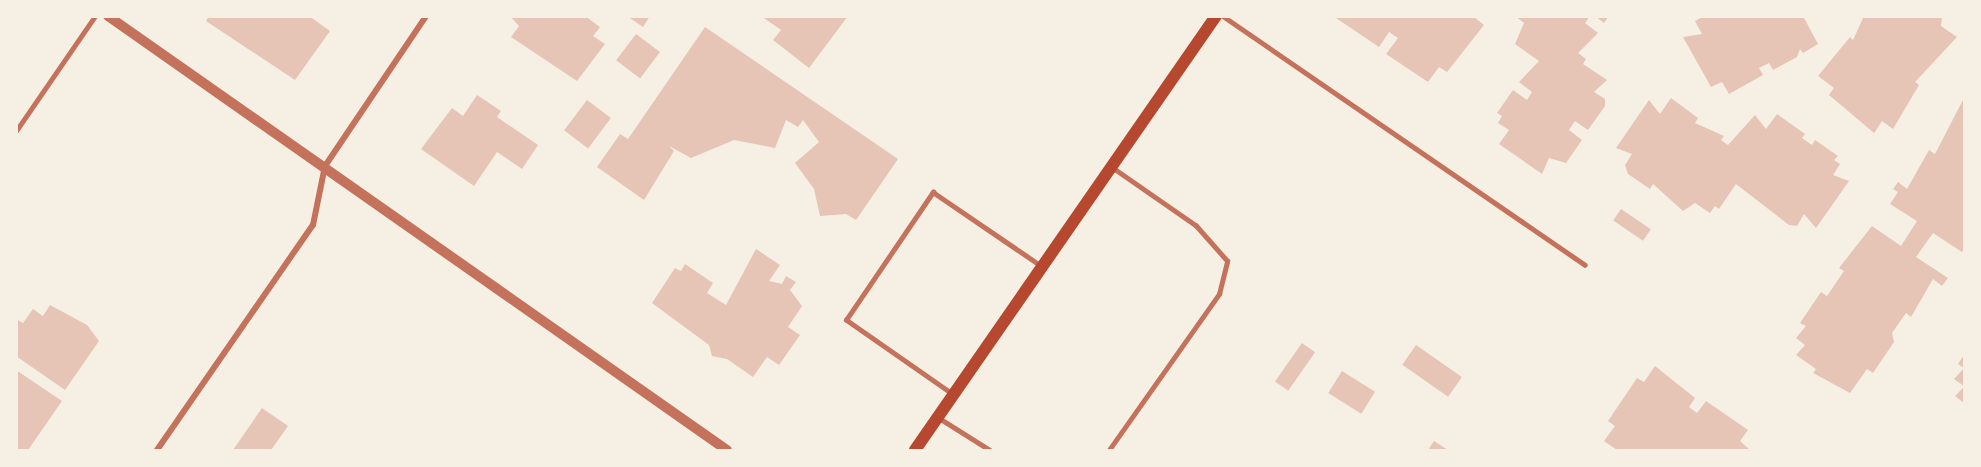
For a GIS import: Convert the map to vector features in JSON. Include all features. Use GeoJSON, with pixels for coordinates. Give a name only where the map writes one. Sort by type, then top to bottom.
{"type":"FeatureCollection","features":[{"type":"Feature","properties":{"kind":"main road"},"geometry":{"type":"LineString","coordinates":[[915,450],[1216,16]]}},
{"type":"Feature","properties":{"kind":"street"},"geometry":{"type":"LineString","coordinates":[[108,16],[727,450]]}},
{"type":"Feature","properties":{"kind":"street"},"geometry":{"type":"LineString","coordinates":[[157,450],[313,225],[325,166],[426,16]]}},
{"type":"Feature","properties":{"kind":"lane"},"geometry":{"type":"LineString","coordinates":[[16,131],[95,16]]}},
{"type":"Feature","properties":{"kind":"lane"},"geometry":{"type":"LineString","coordinates":[[1223,16],[1585,265]]}},
{"type":"Feature","properties":{"kind":"lane"},"geometry":{"type":"LineString","coordinates":[[1109,450],[1219,294],[1227,261],[1196,225],[1111,167]]}},
{"type":"Feature","properties":{"kind":"lane"},"geometry":{"type":"LineString","coordinates":[[953,396],[846,320],[933,192],[1043,266]]}},
{"type":"Feature","properties":{"kind":"lane"},"geometry":{"type":"LineString","coordinates":[[938,417],[990,450]]}},
{"type":"Feature","properties":{"kind":"building"},"geometry":{"type":"Polygon","coordinates":[[[209,16],[309,16],[330,31],[295,80],[206,21],[209,16]]]}},
{"type":"Feature","properties":{"kind":"building"},"geometry":{"type":"Polygon","coordinates":[[[510,16],[585,16],[600,27],[593,36],[605,44],[577,81],[511,37],[519,26],[510,16]]]}},
{"type":"Feature","properties":{"kind":"building"},"geometry":{"type":"Polygon","coordinates":[[[627,16],[650,16],[643,27],[627,16]]]}},
{"type":"Feature","properties":{"kind":"building"},"geometry":{"type":"Polygon","coordinates":[[[761,16],[848,16],[809,68],[773,40],[781,30],[761,16]]]}},
{"type":"Feature","properties":{"kind":"building"},"geometry":{"type":"Polygon","coordinates":[[[1333,16],[1473,16],[1484,25],[1447,72],[1439,67],[1428,82],[1386,54],[1398,38],[1389,32],[1379,47],[1333,16]]]}},
{"type":"Feature","properties":{"kind":"building"},"geometry":{"type":"Polygon","coordinates":[[[1515,16],[1590,16],[1585,23],[1598,33],[1578,53],[1586,59],[1583,64],[1607,80],[1594,92],[1605,99],[1605,106],[1588,130],[1575,121],[1569,130],[1582,140],[1566,163],[1549,158],[1542,174],[1499,144],[1509,130],[1498,123],[1502,116],[1497,113],[1513,90],[1527,100],[1532,92],[1519,82],[1539,61],[1515,44],[1524,23],[1515,16]]]}},
{"type":"Feature","properties":{"kind":"building"},"geometry":{"type":"Polygon","coordinates":[[[1595,16],[1609,16],[1604,23],[1595,16]]]}},
{"type":"Feature","properties":{"kind":"building"},"geometry":{"type":"Polygon","coordinates":[[[1704,16],[1803,16],[1818,44],[1803,53],[1800,49],[1797,57],[1773,70],[1769,63],[1759,68],[1763,75],[1729,94],[1722,82],[1711,87],[1683,37],[1702,34],[1695,21],[1704,16]]]}},
{"type":"Feature","properties":{"kind":"building"},"geometry":{"type":"Polygon","coordinates":[[[1864,16],[1942,16],[1941,26],[1957,37],[1915,82],[1919,85],[1893,129],[1882,121],[1874,133],[1829,95],[1834,88],[1818,76],[1850,37],[1853,40],[1864,16]]]}},
{"type":"Feature","properties":{"kind":"building"},"geometry":{"type":"Polygon","coordinates":[[[705,27],[898,159],[856,220],[846,214],[820,216],[814,189],[795,163],[819,142],[803,120],[798,127],[786,120],[775,148],[734,140],[691,158],[669,146],[674,151],[644,200],[597,167],[620,134],[628,139],[705,27]]]}},
{"type":"Feature","properties":{"kind":"building"},"geometry":{"type":"Polygon","coordinates":[[[636,34],[660,52],[640,78],[616,60],[636,34]]]}},
{"type":"Feature","properties":{"kind":"building"},"geometry":{"type":"Polygon","coordinates":[[[477,95],[501,111],[497,117],[538,145],[522,169],[497,152],[474,186],[421,149],[452,108],[463,116],[477,95]]]}},
{"type":"Feature","properties":{"kind":"building"},"geometry":{"type":"Polygon","coordinates":[[[1671,98],[1698,118],[1695,123],[1724,136],[1721,140],[1728,145],[1755,115],[1766,129],[1777,114],[1805,134],[1802,138],[1812,145],[1815,140],[1838,156],[1834,160],[1840,164],[1833,175],[1849,181],[1816,228],[1804,214],[1797,226],[1789,225],[1736,184],[1719,209],[1715,206],[1710,213],[1695,203],[1683,211],[1653,184],[1650,189],[1628,174],[1625,165],[1632,154],[1616,148],[1649,100],[1660,114],[1671,98]]]}},
{"type":"Feature","properties":{"kind":"building"},"geometry":{"type":"Polygon","coordinates":[[[1964,98],[1964,248],[1962,252],[1933,233],[1916,257],[1948,278],[1942,286],[1933,279],[1911,317],[1906,313],[1892,333],[1894,342],[1873,373],[1867,369],[1850,393],[1813,373],[1816,369],[1796,355],[1805,345],[1796,338],[1806,326],[1800,323],[1821,292],[1827,296],[1844,271],[1839,268],[1872,226],[1901,246],[1917,221],[1890,204],[1898,192],[1893,189],[1898,182],[1907,189],[1929,150],[1935,154],[1964,98]]]}},
{"type":"Feature","properties":{"kind":"building"},"geometry":{"type":"Polygon","coordinates":[[[587,100],[611,118],[588,148],[564,130],[587,100]]]}},
{"type":"Feature","properties":{"kind":"building"},"geometry":{"type":"Polygon","coordinates":[[[1621,209],[1651,229],[1643,241],[1613,221],[1621,209]]]}},
{"type":"Feature","properties":{"kind":"building"},"geometry":{"type":"Polygon","coordinates":[[[756,249],[780,265],[769,281],[782,284],[786,276],[796,282],[790,290],[802,306],[788,327],[800,335],[779,365],[767,357],[753,377],[727,359],[712,356],[709,345],[652,303],[675,268],[681,271],[685,264],[713,283],[707,293],[726,305],[756,249]]]}},
{"type":"Feature","properties":{"kind":"building"},"geometry":{"type":"Polygon","coordinates":[[[50,305],[87,325],[99,341],[65,390],[16,356],[16,319],[23,323],[33,309],[43,316],[50,305]]]}},
{"type":"Feature","properties":{"kind":"building"},"geometry":{"type":"Polygon","coordinates":[[[1302,343],[1315,352],[1288,391],[1275,382],[1302,343]]]}},
{"type":"Feature","properties":{"kind":"building"},"geometry":{"type":"Polygon","coordinates":[[[1416,345],[1462,377],[1448,397],[1402,365],[1416,345]]]}},
{"type":"Feature","properties":{"kind":"building"},"geometry":{"type":"Polygon","coordinates":[[[1964,355],[1964,368],[1958,364],[1964,355]]]}},
{"type":"Feature","properties":{"kind":"building"},"geometry":{"type":"Polygon","coordinates":[[[1655,366],[1695,398],[1689,407],[1697,413],[1706,401],[1748,430],[1740,441],[1750,450],[1617,450],[1604,441],[1615,426],[1608,421],[1637,378],[1644,382],[1655,366]]]}},
{"type":"Feature","properties":{"kind":"building"},"geometry":{"type":"Polygon","coordinates":[[[1964,368],[1964,386],[1954,379],[1964,368]]]}},
{"type":"Feature","properties":{"kind":"building"},"geometry":{"type":"Polygon","coordinates":[[[16,370],[62,401],[28,450],[16,450],[16,370]]]}},
{"type":"Feature","properties":{"kind":"building"},"geometry":{"type":"Polygon","coordinates":[[[1342,371],[1375,392],[1361,414],[1328,393],[1342,371]]]}},
{"type":"Feature","properties":{"kind":"building"},"geometry":{"type":"Polygon","coordinates":[[[1964,387],[1964,403],[1955,396],[1964,387]]]}},
{"type":"Feature","properties":{"kind":"building"},"geometry":{"type":"Polygon","coordinates":[[[262,408],[288,426],[271,450],[233,450],[262,408]]]}},
{"type":"Feature","properties":{"kind":"building"},"geometry":{"type":"Polygon","coordinates":[[[1434,441],[1448,450],[1428,450],[1434,441]]]}}]}
